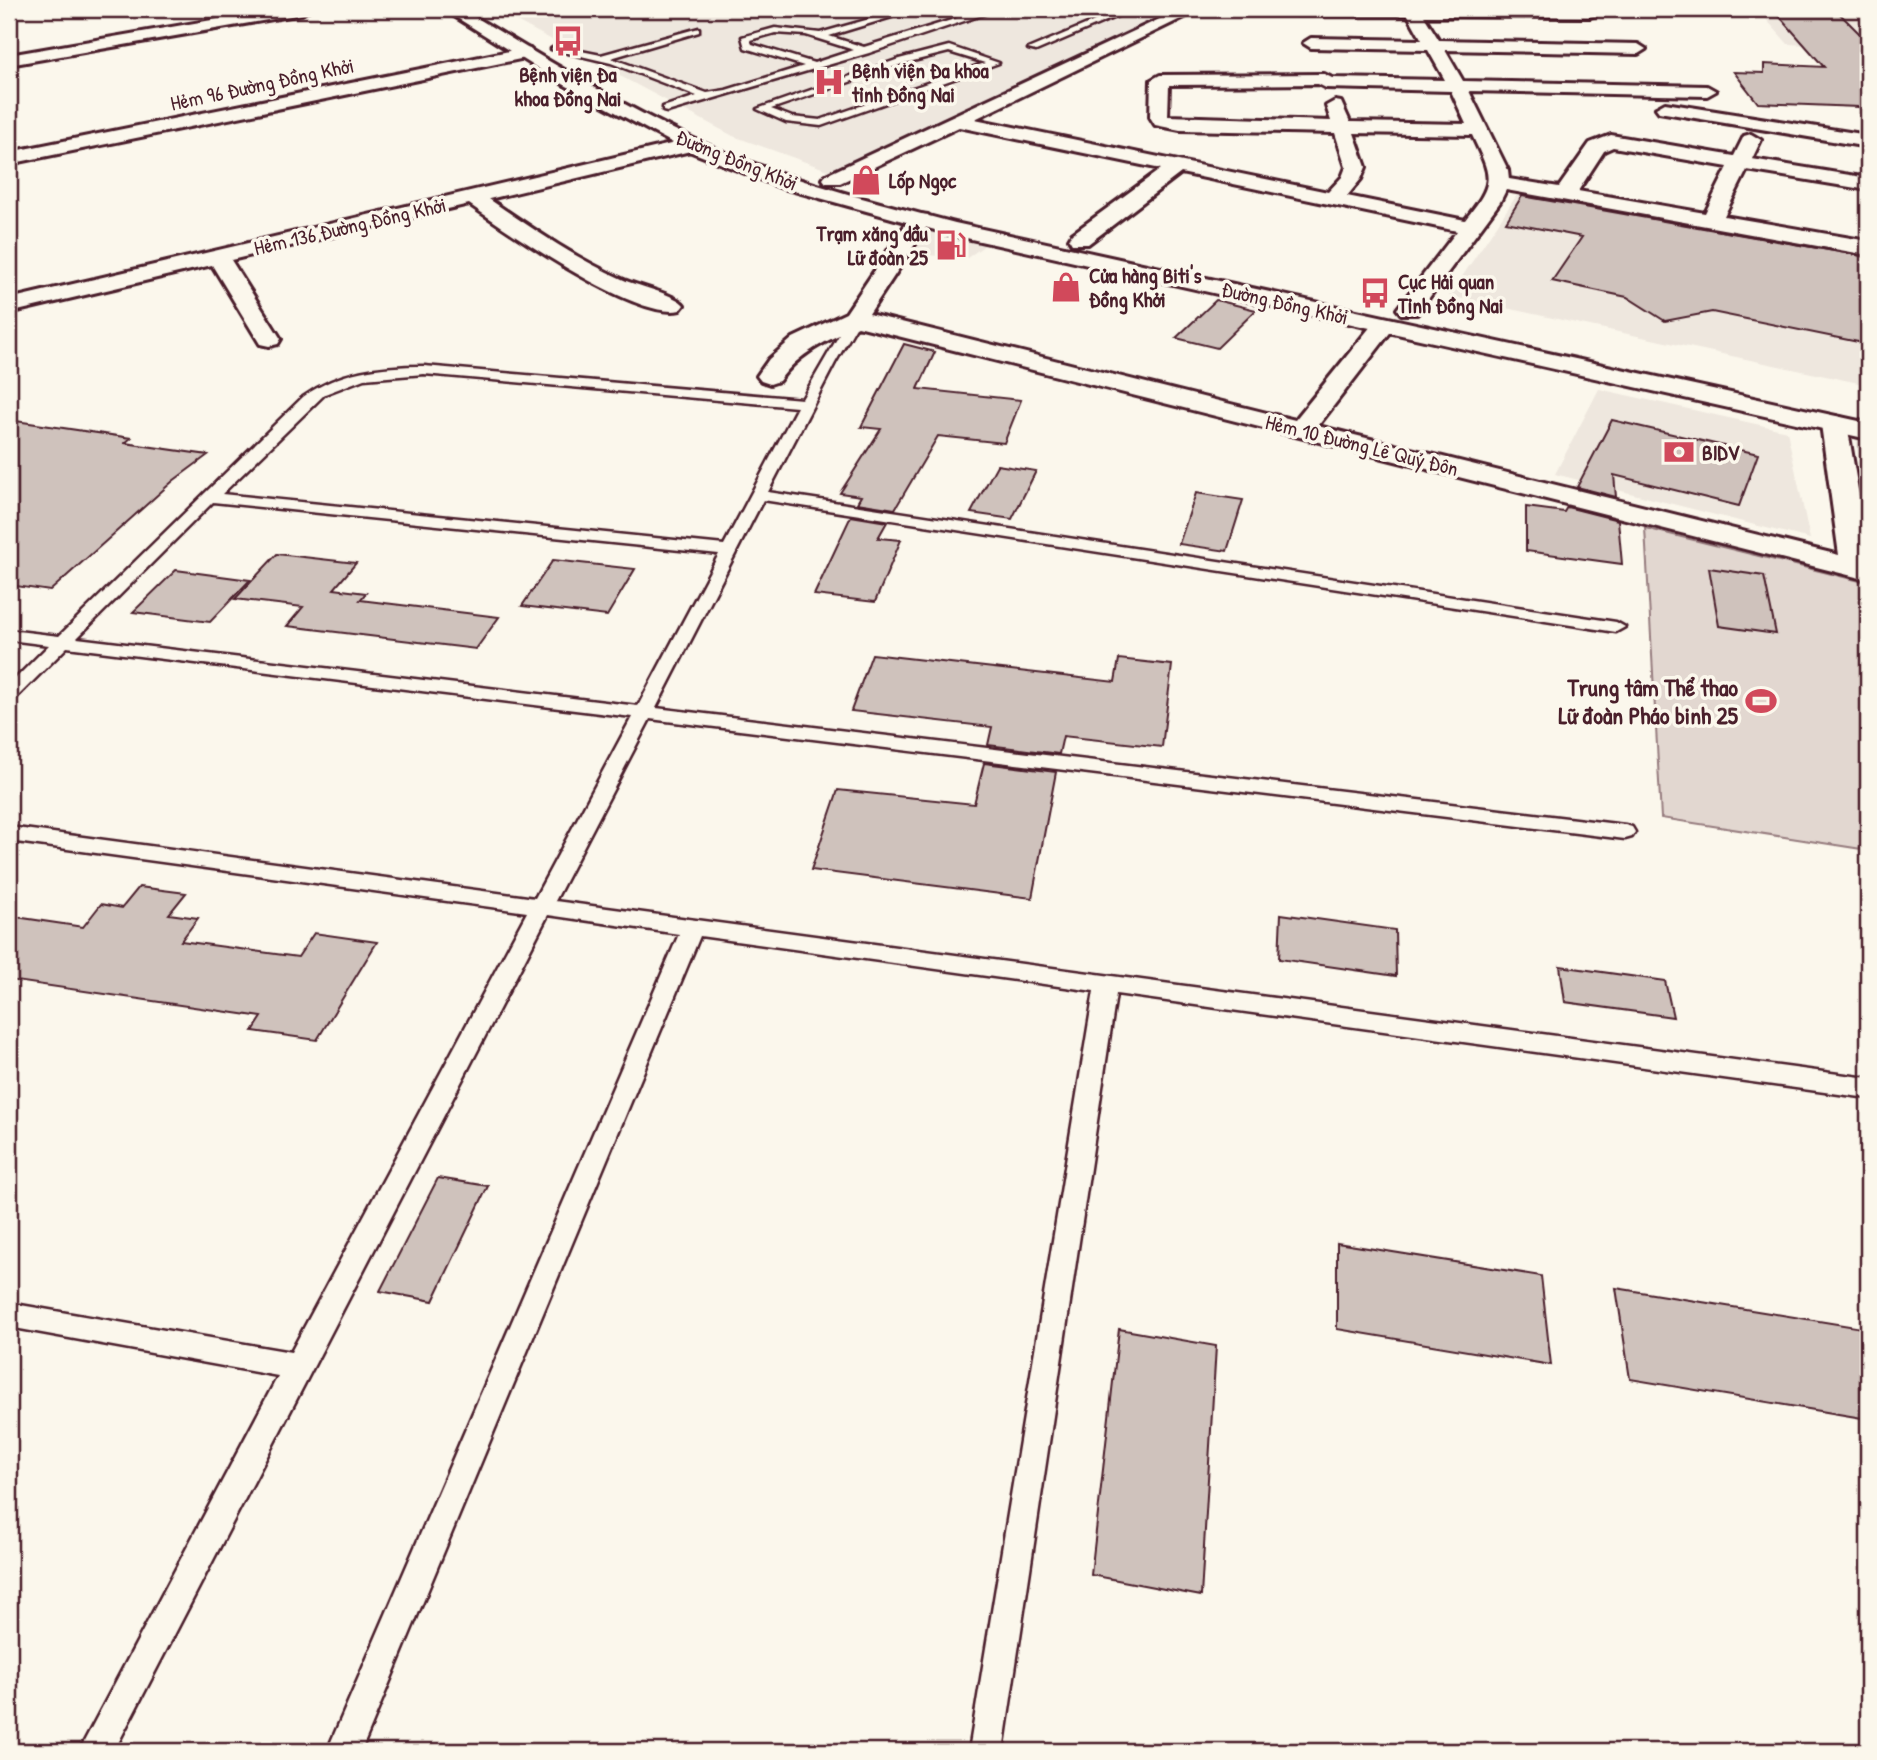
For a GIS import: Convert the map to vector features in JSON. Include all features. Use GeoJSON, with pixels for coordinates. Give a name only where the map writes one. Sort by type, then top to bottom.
{"type":"FeatureCollection","features":[{"type":"Feature","properties":{"kind":"street"},"geometry":{"type":"LineString","coordinates":[[9,60],[302,9]]}},
{"type":"Feature","properties":{"kind":"street","name":"Đường Đồng Khởi"},"geometry":{"type":"LineString","coordinates":[[451,9],[524,53],[692,145],[818,191],[929,214],[1384,325],[1868,408]]}},
{"type":"Feature","properties":{"kind":"street"},"geometry":{"type":"LineString","coordinates":[[487,9],[624,87]]}},
{"type":"Feature","properties":{"kind":"street"},"geometry":{"type":"LineString","coordinates":[[834,179],[1193,9]]}},
{"type":"Feature","properties":{"kind":"street"},"geometry":{"type":"LineString","coordinates":[[1332,200],[1355,174],[1356,167],[1298,9],[1590,12]]}},
{"type":"Feature","properties":{"kind":"street"},"geometry":{"type":"LineString","coordinates":[[1461,12],[1495,9]]}},
{"type":"Feature","properties":{"kind":"street"},"geometry":{"type":"LineString","coordinates":[[1409,309],[1493,198],[1499,183],[1497,170],[1480,130],[1413,11]]}},
{"type":"Feature","properties":{"kind":"street"},"geometry":{"type":"LineString","coordinates":[[1311,43],[1638,49]]}},
{"type":"Feature","properties":{"kind":"street","name":"Hẻm 96 Đường Đồng Khởi"},"geometry":{"type":"LineString","coordinates":[[9,159],[524,53]]}},
{"type":"Feature","properties":{"kind":"street"},"geometry":{"type":"LineString","coordinates":[[1480,130],[1180,124],[1162,121],[1159,117],[1160,80],[1457,85],[1759,123],[1868,141]]}},
{"type":"Feature","properties":{"kind":"street"},"geometry":{"type":"LineString","coordinates":[[1595,103],[1707,91]]}},
{"type":"Feature","properties":{"kind":"street","name":"Đường Đồng Khởi"},"geometry":{"type":"LineString","coordinates":[[647,99],[728,141],[929,214],[1080,239],[1518,332]]}},
{"type":"Feature","properties":{"kind":"street"},"geometry":{"type":"LineString","coordinates":[[1595,103],[1619,142]]}},
{"type":"Feature","properties":{"kind":"street"},"geometry":{"type":"LineString","coordinates":[[958,121],[1469,227]]}},
{"type":"Feature","properties":{"kind":"street"},"geometry":{"type":"LineString","coordinates":[[1712,220],[1759,123]]}},
{"type":"Feature","properties":{"kind":"street"},"geometry":{"type":"LineString","coordinates":[[1565,194],[1597,147],[1606,142],[1868,184]]}},
{"type":"Feature","properties":{"kind":"street","name":"Hẻm 136 Đường Đồng Khởi"},"geometry":{"type":"LineString","coordinates":[[9,306],[692,145]]}},
{"type":"Feature","properties":{"kind":"street"},"geometry":{"type":"LineString","coordinates":[[1080,239],[1176,167]]}},
{"type":"Feature","properties":{"kind":"street"},"geometry":{"type":"LineString","coordinates":[[1499,183],[1868,248]]}},
{"type":"Feature","properties":{"kind":"street"},"geometry":{"type":"LineString","coordinates":[[473,197],[549,250],[600,278],[647,298],[672,305]]}},
{"type":"Feature","properties":{"kind":"street"},"geometry":{"type":"LineString","coordinates":[[770,376],[778,364],[802,343],[855,318],[929,214]]}},
{"type":"Feature","properties":{"kind":"street"},"geometry":{"type":"LineString","coordinates":[[218,257],[269,339]]}},
{"type":"Feature","properties":{"kind":"street","name":"Hẻm 10 Đường Lê Quý Đôn"},"geometry":{"type":"LineString","coordinates":[[855,318],[1862,570]]}},
{"type":"Feature","properties":{"kind":"street"},"geometry":{"type":"LineString","coordinates":[[1302,429],[1384,325]]}},
{"type":"Feature","properties":{"kind":"street","name":"Đường Đồng Khởi"},"geometry":{"type":"LineString","coordinates":[[1592,360],[1868,431]]}},
{"type":"Feature","properties":{"kind":"street"},"geometry":{"type":"LineString","coordinates":[[1834,424],[1862,570]]}},
{"type":"Feature","properties":{"kind":"lane"},"geometry":{"type":"LineString","coordinates":[[821,36],[914,9]]}},
{"type":"Feature","properties":{"kind":"lane"},"geometry":{"type":"LineString","coordinates":[[933,9],[967,18]]}},
{"type":"Feature","properties":{"kind":"lane"},"geometry":{"type":"LineString","coordinates":[[958,9],[978,14]]}},
{"type":"Feature","properties":{"kind":"lane"},"geometry":{"type":"LineString","coordinates":[[667,109],[709,95],[727,93],[799,66],[815,66],[996,9]]}},
{"type":"Feature","properties":{"kind":"lane"},"geometry":{"type":"LineString","coordinates":[[1033,50],[1130,9]]}},
{"type":"Feature","properties":{"kind":"lane"},"geometry":{"type":"LineString","coordinates":[[858,90],[748,46],[745,39],[770,30],[785,29],[821,36],[902,61]]}},
{"type":"Feature","properties":{"kind":"lane"},"geometry":{"type":"LineString","coordinates":[[603,57],[696,30]]}},
{"type":"Feature","properties":{"kind":"lane"},"geometry":{"type":"LineString","coordinates":[[920,32],[961,44]]}},
{"type":"Feature","properties":{"kind":"lane"},"geometry":{"type":"LineString","coordinates":[[556,49],[583,51],[603,57],[709,95]]}},
{"type":"Feature","properties":{"kind":"lane"},"geometry":{"type":"LineString","coordinates":[[944,49],[994,63],[891,100],[813,124],[790,120],[762,109],[836,83],[902,61],[944,49]]}},
{"type":"Feature","properties":{"kind":"lane"},"geometry":{"type":"LineString","coordinates":[[869,93],[891,100]]}},
{"type":"Feature","properties":{"kind":"lane"},"geometry":{"type":"LineString","coordinates":[[96,1751],[729,550],[855,318]]}},
{"type":"Feature","properties":{"kind":"lane"},"geometry":{"type":"LineString","coordinates":[[9,695],[317,393],[341,381],[370,373],[424,370],[807,404]]}},
{"type":"Feature","properties":{"kind":"lane"},"geometry":{"type":"LineString","coordinates":[[759,495],[1616,627]]}},
{"type":"Feature","properties":{"kind":"lane"},"geometry":{"type":"LineString","coordinates":[[209,497],[729,550]]}},
{"type":"Feature","properties":{"kind":"lane"},"geometry":{"type":"LineString","coordinates":[[9,635],[1625,832]]}},
{"type":"Feature","properties":{"kind":"lane"},"geometry":{"type":"LineString","coordinates":[[9,834],[1868,1088]]}},
{"type":"Feature","properties":{"kind":"lane"},"geometry":{"type":"LineString","coordinates":[[344,1751],[693,927]]}},
{"type":"Feature","properties":{"kind":"lane"},"geometry":{"type":"LineString","coordinates":[[986,1751],[1106,983]]}},
{"type":"Feature","properties":{"kind":"lane"},"geometry":{"type":"LineString","coordinates":[[9,1315],[299,1367]]}},
{"type":"Feature","properties":{"kind":"shaded area","name":"Bệnh viện Đa khoa tỉnh Đồng Nai"},"geometry":{"type":"Polygon","coordinates":[[[494,9],[1186,9],[836,173],[733,136],[494,9]]]}},
{"type":"Feature","properties":{"kind":"shaded area"},"geometry":{"type":"Polygon","coordinates":[[[1757,9],[1868,9],[1868,48],[1788,44],[1757,9]]]}},
{"type":"Feature","properties":{"kind":"shaded area"},"geometry":{"type":"Polygon","coordinates":[[[1519,192],[1868,254],[1868,385],[1449,296],[1519,192]]]}},
{"type":"Feature","properties":{"kind":"shaded area","name":"Trạm xăng dầu Lữ đoàn 25"},"geometry":{"type":"Polygon","coordinates":[[[927,228],[988,243],[967,258],[912,254],[927,228]]]}},
{"type":"Feature","properties":{"kind":"shaded area","name":"BIDV"},"geometry":{"type":"Polygon","coordinates":[[[1599,389],[1787,431],[1810,539],[1555,474],[1599,389]]]}},
{"type":"Feature","properties":{"kind":"shaded area"},"geometry":{"type":"Polygon","coordinates":[[[1856,436],[1868,438],[1868,488],[1861,487],[1856,436]]]}},
{"type":"Feature","properties":{"kind":"shaded area","name":"Trung tâm Thể thao Lữ đoàn Pháo binh 25"},"geometry":{"type":"Polygon","coordinates":[[[1645,528],[1868,583],[1868,850],[1661,818],[1645,528]]]}},
{"type":"Feature","properties":{"kind":"building"},"geometry":{"type":"Polygon","coordinates":[[[1773,9],[1835,9],[1868,42],[1868,118],[1859,107],[1758,103],[1734,72],[1764,73],[1764,64],[1824,67],[1773,9]]]}},
{"type":"Feature","properties":{"kind":"building"},"geometry":{"type":"Polygon","coordinates":[[[1522,196],[1868,257],[1868,344],[1712,312],[1665,321],[1627,297],[1552,281],[1582,237],[1506,222],[1522,196]]]}},
{"type":"Feature","properties":{"kind":"building"},"geometry":{"type":"Polygon","coordinates":[[[1216,300],[1256,310],[1217,348],[1176,338],[1216,300]]]}},
{"type":"Feature","properties":{"kind":"building"},"geometry":{"type":"Polygon","coordinates":[[[904,344],[935,352],[918,389],[1021,400],[1004,443],[938,436],[895,509],[857,503],[861,496],[840,493],[881,429],[861,427],[904,344]]]}},
{"type":"Feature","properties":{"kind":"building"},"geometry":{"type":"Polygon","coordinates":[[[9,420],[131,438],[125,443],[208,455],[173,481],[50,591],[9,585],[9,420]]]}},
{"type":"Feature","properties":{"kind":"building"},"geometry":{"type":"Polygon","coordinates":[[[1612,420],[1758,454],[1739,506],[1614,475],[1616,497],[1577,487],[1612,420]]]}},
{"type":"Feature","properties":{"kind":"building"},"geometry":{"type":"Polygon","coordinates":[[[997,465],[1036,471],[1012,519],[971,513],[997,465]]]}},
{"type":"Feature","properties":{"kind":"building"},"geometry":{"type":"Polygon","coordinates":[[[1196,493],[1243,500],[1227,551],[1179,544],[1196,493]]]}},
{"type":"Feature","properties":{"kind":"building"},"geometry":{"type":"Polygon","coordinates":[[[1526,507],[1564,512],[1567,507],[1618,520],[1622,564],[1526,551],[1526,507]]]}},
{"type":"Feature","properties":{"kind":"building"},"geometry":{"type":"Polygon","coordinates":[[[851,516],[887,522],[878,538],[901,540],[875,602],[814,595],[851,516]]]}},
{"type":"Feature","properties":{"kind":"building"},"geometry":{"type":"Polygon","coordinates":[[[277,554],[356,563],[334,589],[366,593],[360,600],[499,617],[476,649],[287,626],[303,607],[235,599],[277,554]]]}},
{"type":"Feature","properties":{"kind":"building"},"geometry":{"type":"Polygon","coordinates":[[[553,560],[635,569],[607,616],[522,606],[553,560]]]}},
{"type":"Feature","properties":{"kind":"building"},"geometry":{"type":"Polygon","coordinates":[[[1709,568],[1764,576],[1776,634],[1719,626],[1709,568]]]}},
{"type":"Feature","properties":{"kind":"building"},"geometry":{"type":"Polygon","coordinates":[[[176,570],[250,580],[210,622],[133,612],[176,570]]]}},
{"type":"Feature","properties":{"kind":"building"},"geometry":{"type":"Polygon","coordinates":[[[872,654],[1115,682],[1119,659],[1172,665],[1162,747],[1063,736],[1059,754],[988,745],[992,727],[851,711],[872,654]]]}},
{"type":"Feature","properties":{"kind":"building"},"geometry":{"type":"Polygon","coordinates":[[[984,763],[1056,772],[1032,898],[811,870],[838,790],[974,804],[984,763]]]}},
{"type":"Feature","properties":{"kind":"building"},"geometry":{"type":"Polygon","coordinates":[[[139,887],[186,893],[169,914],[198,918],[181,941],[298,957],[314,933],[377,942],[317,1040],[253,1031],[262,1017],[9,980],[9,916],[83,927],[101,904],[122,908],[139,887]]]}},
{"type":"Feature","properties":{"kind":"building"},"geometry":{"type":"Polygon","coordinates":[[[1281,914],[1395,930],[1396,976],[1279,959],[1281,914]]]}},
{"type":"Feature","properties":{"kind":"building"},"geometry":{"type":"Polygon","coordinates":[[[1560,966],[1665,981],[1673,1017],[1565,1002],[1560,966]]]}},
{"type":"Feature","properties":{"kind":"building"},"geometry":{"type":"Polygon","coordinates":[[[438,1178],[488,1186],[433,1301],[380,1291],[438,1178]]]}},
{"type":"Feature","properties":{"kind":"building"},"geometry":{"type":"Polygon","coordinates":[[[1337,1243],[1541,1276],[1551,1365],[1337,1329],[1337,1243]]]}},
{"type":"Feature","properties":{"kind":"building"},"geometry":{"type":"Polygon","coordinates":[[[1616,1288],[1868,1329],[1868,1419],[1630,1379],[1616,1288]]]}},
{"type":"Feature","properties":{"kind":"building"},"geometry":{"type":"Polygon","coordinates":[[[1119,1329],[1216,1346],[1201,1596],[1091,1575],[1119,1329]]]}},
{"type":"Feature","properties":{"kind":"place","name":"Bệnh viện Đa khoa Đồng Nai"},"geometry":{"type":"Point","coordinates":[568,41]}},
{"type":"Feature","properties":{"kind":"place","name":"Bệnh viện Đa khoa tỉnh Đồng Nai"},"geometry":{"type":"Point","coordinates":[829,82]}},
{"type":"Feature","properties":{"kind":"place","name":"Lốp Ngọc"},"geometry":{"type":"Point","coordinates":[866,180]}},
{"type":"Feature","properties":{"kind":"place","name":"Trạm xăng dầu Lữ đoàn 25"},"geometry":{"type":"Point","coordinates":[951,245]}},
{"type":"Feature","properties":{"kind":"place","name":"Cửa hàng Biti's Đồng Khởi"},"geometry":{"type":"Point","coordinates":[1066,287]}},
{"type":"Feature","properties":{"kind":"place","name":"Cục Hải quan Tỉnh Đồng Nai"},"geometry":{"type":"Point","coordinates":[1375,293]}},
{"type":"Feature","properties":{"kind":"place","name":"BIDV"},"geometry":{"type":"Point","coordinates":[1679,452]}},
{"type":"Feature","properties":{"kind":"place","name":"Trung tâm Thể thao Lữ đoàn Pháo binh 25"},"geometry":{"type":"Point","coordinates":[1761,701]}}]}
